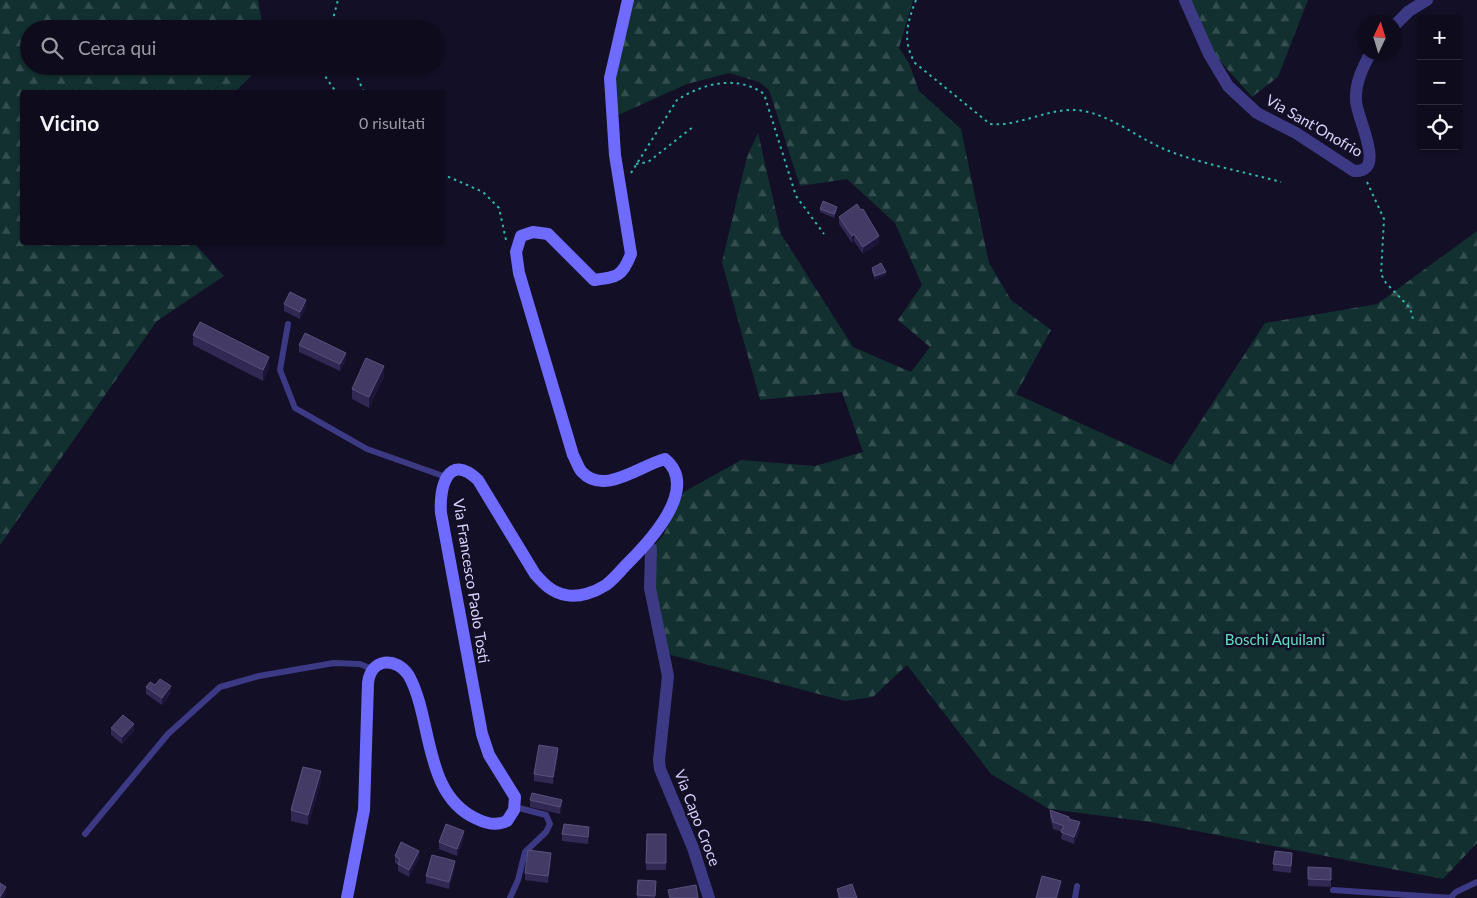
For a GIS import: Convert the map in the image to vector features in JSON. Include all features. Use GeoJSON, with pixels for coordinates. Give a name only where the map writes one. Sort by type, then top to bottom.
{"type":"FeatureCollection","features":[{"type":"Feature","properties":{"kind":"main road"},"geometry":{"type":"LineString","coordinates":[[518,245],[521,236],[533,232],[548,234],[594,280],[616,277],[625,269],[632,254],[611,116],[610,78],[628,0]]}},
{"type":"Feature","properties":{"kind":"main road","name":"Via Francesco Paolo Tosti"},"geometry":{"type":"LineString","coordinates":[[515,807],[513,791],[489,754],[480,727],[442,513],[440,495],[446,477],[452,472],[460,471],[471,474],[478,480],[535,574],[554,591],[566,595],[580,595],[593,592],[608,584],[646,544],[671,510],[677,483],[673,466],[665,459],[653,462],[611,481],[592,480],[581,472],[573,455],[519,273],[516,252],[518,245]]}},
{"type":"Feature","properties":{"kind":"main road"},"geometry":{"type":"LineString","coordinates":[[347,898],[364,810],[367,760],[367,698],[372,669],[378,664],[388,663],[399,666],[407,673],[414,688],[437,770],[458,806],[480,820],[498,824],[509,819],[515,807]]}},
{"type":"Feature","properties":{"kind":"street","name":"Via Sant'Onofrio"},"geometry":{"type":"LineString","coordinates":[[1185,0],[1209,54],[1228,86],[1257,113],[1296,132],[1344,166],[1361,171],[1368,167],[1370,156],[1356,100],[1361,69],[1366,60]]}},
{"type":"Feature","properties":{"kind":"street"},"geometry":{"type":"LineString","coordinates":[[1402,18],[1427,0]]}},
{"type":"Feature","properties":{"kind":"street","name":"Via Capo Croce"},"geometry":{"type":"LineString","coordinates":[[646,544],[651,549],[650,588],[668,676],[659,760],[660,769],[693,848],[709,898]]}},
{"type":"Feature","properties":{"kind":"lane"},"geometry":{"type":"LineString","coordinates":[[288,324],[280,370],[295,408],[368,449],[446,477]]}},
{"type":"Feature","properties":{"kind":"lane"},"geometry":{"type":"LineString","coordinates":[[85,834],[168,734],[220,688],[259,676],[334,663],[360,664],[372,669]]}},
{"type":"Feature","properties":{"kind":"lane"},"geometry":{"type":"LineString","coordinates":[[510,898],[518,878],[524,852],[546,832],[550,824],[546,815],[515,807]]}},
{"type":"Feature","properties":{"kind":"lane"},"geometry":{"type":"LineString","coordinates":[[1333,890],[1451,898],[1456,892],[1477,882]]}},
{"type":"Feature","properties":{"kind":"lane"},"geometry":{"type":"LineString","coordinates":[[1075,898],[1077,886]]}},
{"type":"Feature","properties":{"kind":"path"},"geometry":{"type":"LineString","coordinates":[[335,20],[334,15],[338,0]]}},
{"type":"Feature","properties":{"kind":"path"},"geometry":{"type":"LineString","coordinates":[[916,0],[906,38],[908,51],[915,63],[990,124],[1010,123],[1046,112],[1083,111],[1112,122],[1166,150],[1281,182]]}},
{"type":"Feature","properties":{"kind":"path"},"geometry":{"type":"LineString","coordinates":[[324,75],[335,90]]}},
{"type":"Feature","properties":{"kind":"path"},"geometry":{"type":"LineString","coordinates":[[356,75],[363,90]]}},
{"type":"Feature","properties":{"kind":"path"},"geometry":{"type":"LineString","coordinates":[[622,188],[677,100],[688,93],[706,86],[727,82],[743,84],[764,94],[796,196],[824,234]]}},
{"type":"Feature","properties":{"kind":"path"},"geometry":{"type":"LineString","coordinates":[[636,164],[648,162],[693,127]]}},
{"type":"Feature","properties":{"kind":"path"},"geometry":{"type":"LineString","coordinates":[[1361,171],[1370,186],[1384,219],[1382,274],[1386,283],[1410,308],[1413,319]]}},
{"type":"Feature","properties":{"kind":"path"},"geometry":{"type":"LineString","coordinates":[[445,175],[483,192],[498,208],[506,241],[518,245]]}},
{"type":"Feature","properties":{"kind":"green space"},"geometry":{"type":"Polygon","coordinates":[[[0,0],[258,0],[261,20],[20,20],[20,75],[252,75],[237,90],[20,90],[20,245],[196,245],[224,276],[157,321],[0,545],[0,0]]]}},
{"type":"Feature","properties":{"kind":"green space","name":"Boschi Aquilani"},"geometry":{"type":"Polygon","coordinates":[[[628,0],[913,0],[899,48],[909,63],[919,91],[961,129],[989,263],[1011,300],[1051,330],[1016,394],[1172,465],[1265,323],[1377,304],[1477,231],[1477,843],[1443,879],[1150,822],[1049,809],[991,774],[907,665],[873,697],[845,701],[671,655],[662,645],[651,549],[664,534],[684,492],[741,460],[815,466],[863,452],[842,392],[760,400],[722,262],[747,157],[758,133],[781,234],[853,347],[911,372],[930,347],[898,320],[922,285],[895,223],[847,179],[800,186],[769,90],[759,82],[729,73],[687,84],[616,116],[616,78],[628,0]]]}},
{"type":"Feature","properties":{"kind":"green space"},"geometry":{"type":"Polygon","coordinates":[[[1189,0],[1308,0],[1278,77],[1252,97],[1212,52],[1189,0]]]}},
{"type":"Feature","properties":{"kind":"building"},"geometry":{"type":"Polygon","coordinates":[[[823,201],[837,207],[834,214],[820,209],[823,201]]]}},
{"type":"Feature","properties":{"kind":"building"},"geometry":{"type":"Polygon","coordinates":[[[857,204],[861,210],[863,209],[879,236],[863,247],[854,234],[852,236],[839,217],[857,204]]]}},
{"type":"Feature","properties":{"kind":"building"},"geometry":{"type":"Polygon","coordinates":[[[881,263],[886,272],[875,276],[872,268],[881,263]]]}},
{"type":"Feature","properties":{"kind":"building"},"geometry":{"type":"Polygon","coordinates":[[[290,292],[306,300],[300,312],[284,304],[290,292]]]}},
{"type":"Feature","properties":{"kind":"building"},"geometry":{"type":"Polygon","coordinates":[[[200,322],[269,357],[263,370],[193,335],[200,322]]]}},
{"type":"Feature","properties":{"kind":"building"},"geometry":{"type":"Polygon","coordinates":[[[305,333],[346,353],[340,364],[299,345],[305,333]]]}},
{"type":"Feature","properties":{"kind":"building"},"geometry":{"type":"Polygon","coordinates":[[[366,358],[384,366],[369,397],[352,389],[366,358]]]}},
{"type":"Feature","properties":{"kind":"building"},"geometry":{"type":"Polygon","coordinates":[[[160,679],[171,686],[162,698],[146,687],[150,682],[155,685],[160,679]]]}},
{"type":"Feature","properties":{"kind":"building"},"geometry":{"type":"Polygon","coordinates":[[[123,715],[134,724],[122,737],[111,728],[123,715]]]}},
{"type":"Feature","properties":{"kind":"building"},"geometry":{"type":"Polygon","coordinates":[[[539,745],[558,748],[553,777],[534,774],[539,745]]]}},
{"type":"Feature","properties":{"kind":"building"},"geometry":{"type":"Polygon","coordinates":[[[303,767],[321,771],[308,815],[291,810],[303,767]]]}},
{"type":"Feature","properties":{"kind":"building"},"geometry":{"type":"Polygon","coordinates":[[[532,793],[562,800],[560,807],[530,800],[532,793]]]}},
{"type":"Feature","properties":{"kind":"building"},"geometry":{"type":"Polygon","coordinates":[[[1050,810],[1080,822],[1074,837],[1061,832],[1064,826],[1053,822],[1050,810]]]}},
{"type":"Feature","properties":{"kind":"building"},"geometry":{"type":"Polygon","coordinates":[[[446,824],[464,831],[457,849],[439,842],[446,824]]]}},
{"type":"Feature","properties":{"kind":"building"},"geometry":{"type":"Polygon","coordinates":[[[564,824],[589,827],[588,837],[562,834],[564,824]]]}},
{"type":"Feature","properties":{"kind":"building"},"geometry":{"type":"Polygon","coordinates":[[[647,834],[666,834],[666,863],[646,863],[647,834]]]}},
{"type":"Feature","properties":{"kind":"building"},"geometry":{"type":"Polygon","coordinates":[[[401,842],[419,851],[409,870],[398,864],[400,859],[395,856],[401,842]]]}},
{"type":"Feature","properties":{"kind":"building"},"geometry":{"type":"Polygon","coordinates":[[[528,850],[551,853],[548,876],[525,873],[528,850]]]}},
{"type":"Feature","properties":{"kind":"building"},"geometry":{"type":"Polygon","coordinates":[[[1275,851],[1292,853],[1291,866],[1273,864],[1275,851]]]}},
{"type":"Feature","properties":{"kind":"building"},"geometry":{"type":"Polygon","coordinates":[[[432,855],[455,861],[449,882],[426,876],[432,855]]]}},
{"type":"Feature","properties":{"kind":"building"},"geometry":{"type":"Polygon","coordinates":[[[1308,867],[1331,868],[1331,880],[1308,879],[1308,867]]]}},
{"type":"Feature","properties":{"kind":"building"},"geometry":{"type":"Polygon","coordinates":[[[1042,876],[1061,881],[1056,898],[1036,898],[1042,876]]]}},
{"type":"Feature","properties":{"kind":"building"},"geometry":{"type":"Polygon","coordinates":[[[638,880],[656,881],[655,896],[637,895],[638,880]]]}},
{"type":"Feature","properties":{"kind":"building"},"geometry":{"type":"Polygon","coordinates":[[[0,883],[6,887],[0,897],[0,883]]]}},
{"type":"Feature","properties":{"kind":"building"},"geometry":{"type":"Polygon","coordinates":[[[852,884],[857,898],[840,898],[837,889],[852,884]]]}},
{"type":"Feature","properties":{"kind":"building"},"geometry":{"type":"Polygon","coordinates":[[[696,885],[698,898],[670,898],[668,890],[696,885]]]}}]}
